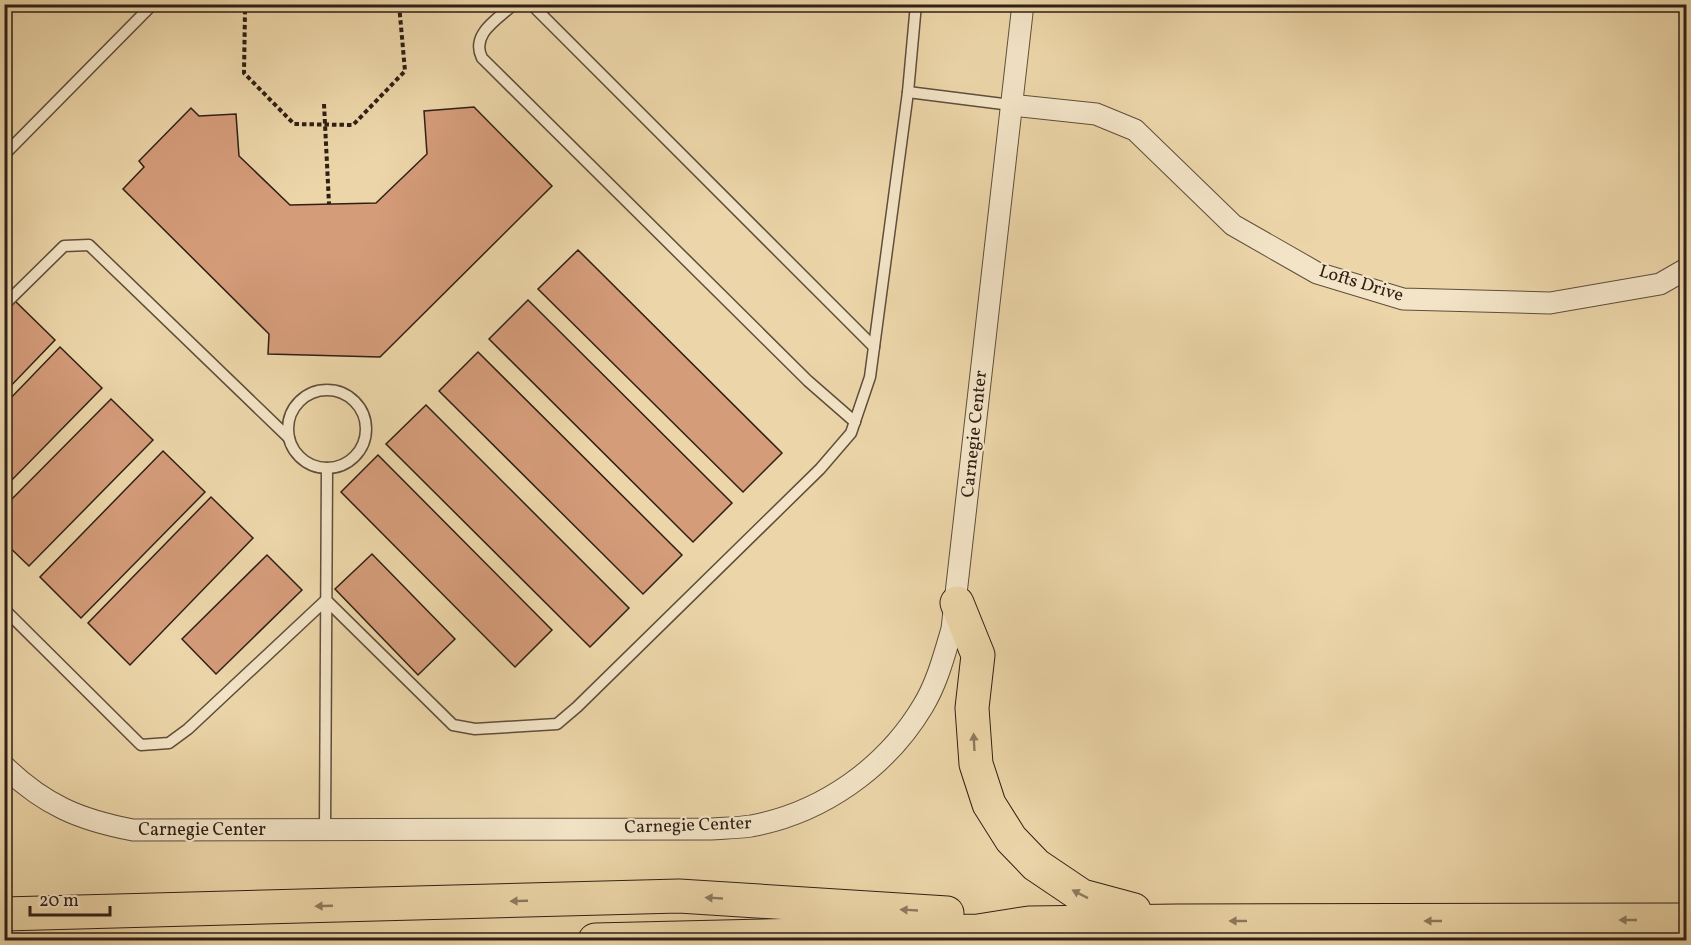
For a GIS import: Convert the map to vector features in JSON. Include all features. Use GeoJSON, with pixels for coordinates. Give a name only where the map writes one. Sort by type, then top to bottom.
{"type":"FeatureCollection","features":[{"type":"Feature","properties":{"kind":"highway"},"geometry":{"type":"LineString","coordinates":[[957,603],[978,655],[972,708],[976,764],[989,804],[1011,839],[1036,865],[1082,896],[1177,921]]}},
{"type":"Feature","properties":{"kind":"highway"},"geometry":{"type":"LineString","coordinates":[[4,914],[679,896],[983,915],[1029,923]]}},
{"type":"Feature","properties":{"kind":"highway"},"geometry":{"type":"LineString","coordinates":[[595,940],[978,931],[1029,923],[1686,920]]}},
{"type":"Feature","properties":{"kind":"street","name":"Carnegie Center"},"geometry":{"type":"LineString","coordinates":[[4,766],[34,792],[62,809],[97,823],[133,831],[710,829],[751,826],[793,815],[836,794],[871,769],[898,741],[923,706],[940,671],[952,630],[957,603],[1023,4]]}},
{"type":"Feature","properties":{"kind":"street","name":"Lofts Drive"},"geometry":{"type":"LineString","coordinates":[[1011,105],[1096,114],[1135,130],[1233,225],[1317,273],[1403,299],[1550,303],[1660,284],[1686,269]]}},
{"type":"Feature","properties":{"kind":"lane"},"geometry":{"type":"LineString","coordinates":[[4,155],[153,4]]}},
{"type":"Feature","properties":{"kind":"lane"},"geometry":{"type":"LineString","coordinates":[[514,4],[481,35],[478,45],[482,58],[808,381],[855,422]]}},
{"type":"Feature","properties":{"kind":"lane"},"geometry":{"type":"LineString","coordinates":[[531,4],[874,347]]}},
{"type":"Feature","properties":{"kind":"lane"},"geometry":{"type":"LineString","coordinates":[[326,600],[453,725],[475,729],[557,724],[820,469],[851,433],[870,377],[908,92],[916,4]]}},
{"type":"Feature","properties":{"kind":"lane"},"geometry":{"type":"LineString","coordinates":[[908,92],[1011,105]]}},
{"type":"Feature","properties":{"kind":"lane"},"geometry":{"type":"LineString","coordinates":[[4,305],[64,246],[88,245],[290,438]]}},
{"type":"Feature","properties":{"kind":"lane"},"geometry":{"type":"LineString","coordinates":[[332,390],[354,401],[362,411],[366,424],[366,438],[361,450],[352,460],[340,466],[327,468],[314,466],[302,459],[294,450],[289,426],[298,403],[319,391],[332,390]]}},
{"type":"Feature","properties":{"kind":"lane"},"geometry":{"type":"LineString","coordinates":[[325,830],[327,468]]}},
{"type":"Feature","properties":{"kind":"lane"},"geometry":{"type":"LineString","coordinates":[[4,609],[141,745],[169,743],[189,729],[326,600]]}},
{"type":"Feature","properties":{"kind":"path"},"geometry":{"type":"LineString","coordinates":[[250,4],[244,11],[244,73],[294,124],[325,125],[353,125],[405,71],[399,4]]}},
{"type":"Feature","properties":{"kind":"path"},"geometry":{"type":"LineString","coordinates":[[324,104],[329,204]]}},
{"type":"Feature","properties":{"kind":"building"},"geometry":{"type":"Polygon","coordinates":[[[474,107],[552,186],[380,357],[268,354],[269,334],[123,189],[144,167],[139,161],[191,108],[199,116],[236,114],[239,156],[290,205],[376,203],[427,154],[424,111],[474,107]]]}},
{"type":"Feature","properties":{"kind":"building"},"geometry":{"type":"Polygon","coordinates":[[[578,250],[782,453],[743,492],[538,289],[578,250]]]}},
{"type":"Feature","properties":{"kind":"building"},"geometry":{"type":"Polygon","coordinates":[[[14,300],[55,340],[4,393],[4,309],[14,300]]]}},
{"type":"Feature","properties":{"kind":"building"},"geometry":{"type":"Polygon","coordinates":[[[528,300],[732,503],[693,542],[489,339],[528,300]]]}},
{"type":"Feature","properties":{"kind":"building"},"geometry":{"type":"Polygon","coordinates":[[[60,347],[102,388],[4,488],[4,405],[60,347]]]}},
{"type":"Feature","properties":{"kind":"building"},"geometry":{"type":"Polygon","coordinates":[[[478,352],[682,555],[643,594],[439,391],[478,352]]]}},
{"type":"Feature","properties":{"kind":"building"},"geometry":{"type":"Polygon","coordinates":[[[111,399],[153,440],[29,566],[4,542],[4,507],[111,399]]]}},
{"type":"Feature","properties":{"kind":"building"},"geometry":{"type":"Polygon","coordinates":[[[426,405],[629,608],[590,647],[386,444],[426,405]]]}},
{"type":"Feature","properties":{"kind":"building"},"geometry":{"type":"Polygon","coordinates":[[[163,451],[205,492],[81,618],[40,577],[163,451]]]}},
{"type":"Feature","properties":{"kind":"building"},"geometry":{"type":"Polygon","coordinates":[[[378,455],[552,630],[515,667],[341,492],[378,455]]]}},
{"type":"Feature","properties":{"kind":"building"},"geometry":{"type":"Polygon","coordinates":[[[211,497],[253,538],[130,665],[88,623],[211,497]]]}},
{"type":"Feature","properties":{"kind":"building"},"geometry":{"type":"Polygon","coordinates":[[[372,554],[455,639],[418,675],[335,589],[372,554]]]}},
{"type":"Feature","properties":{"kind":"building"},"geometry":{"type":"Polygon","coordinates":[[[267,555],[302,590],[216,674],[182,639],[267,555]]]}}]}
